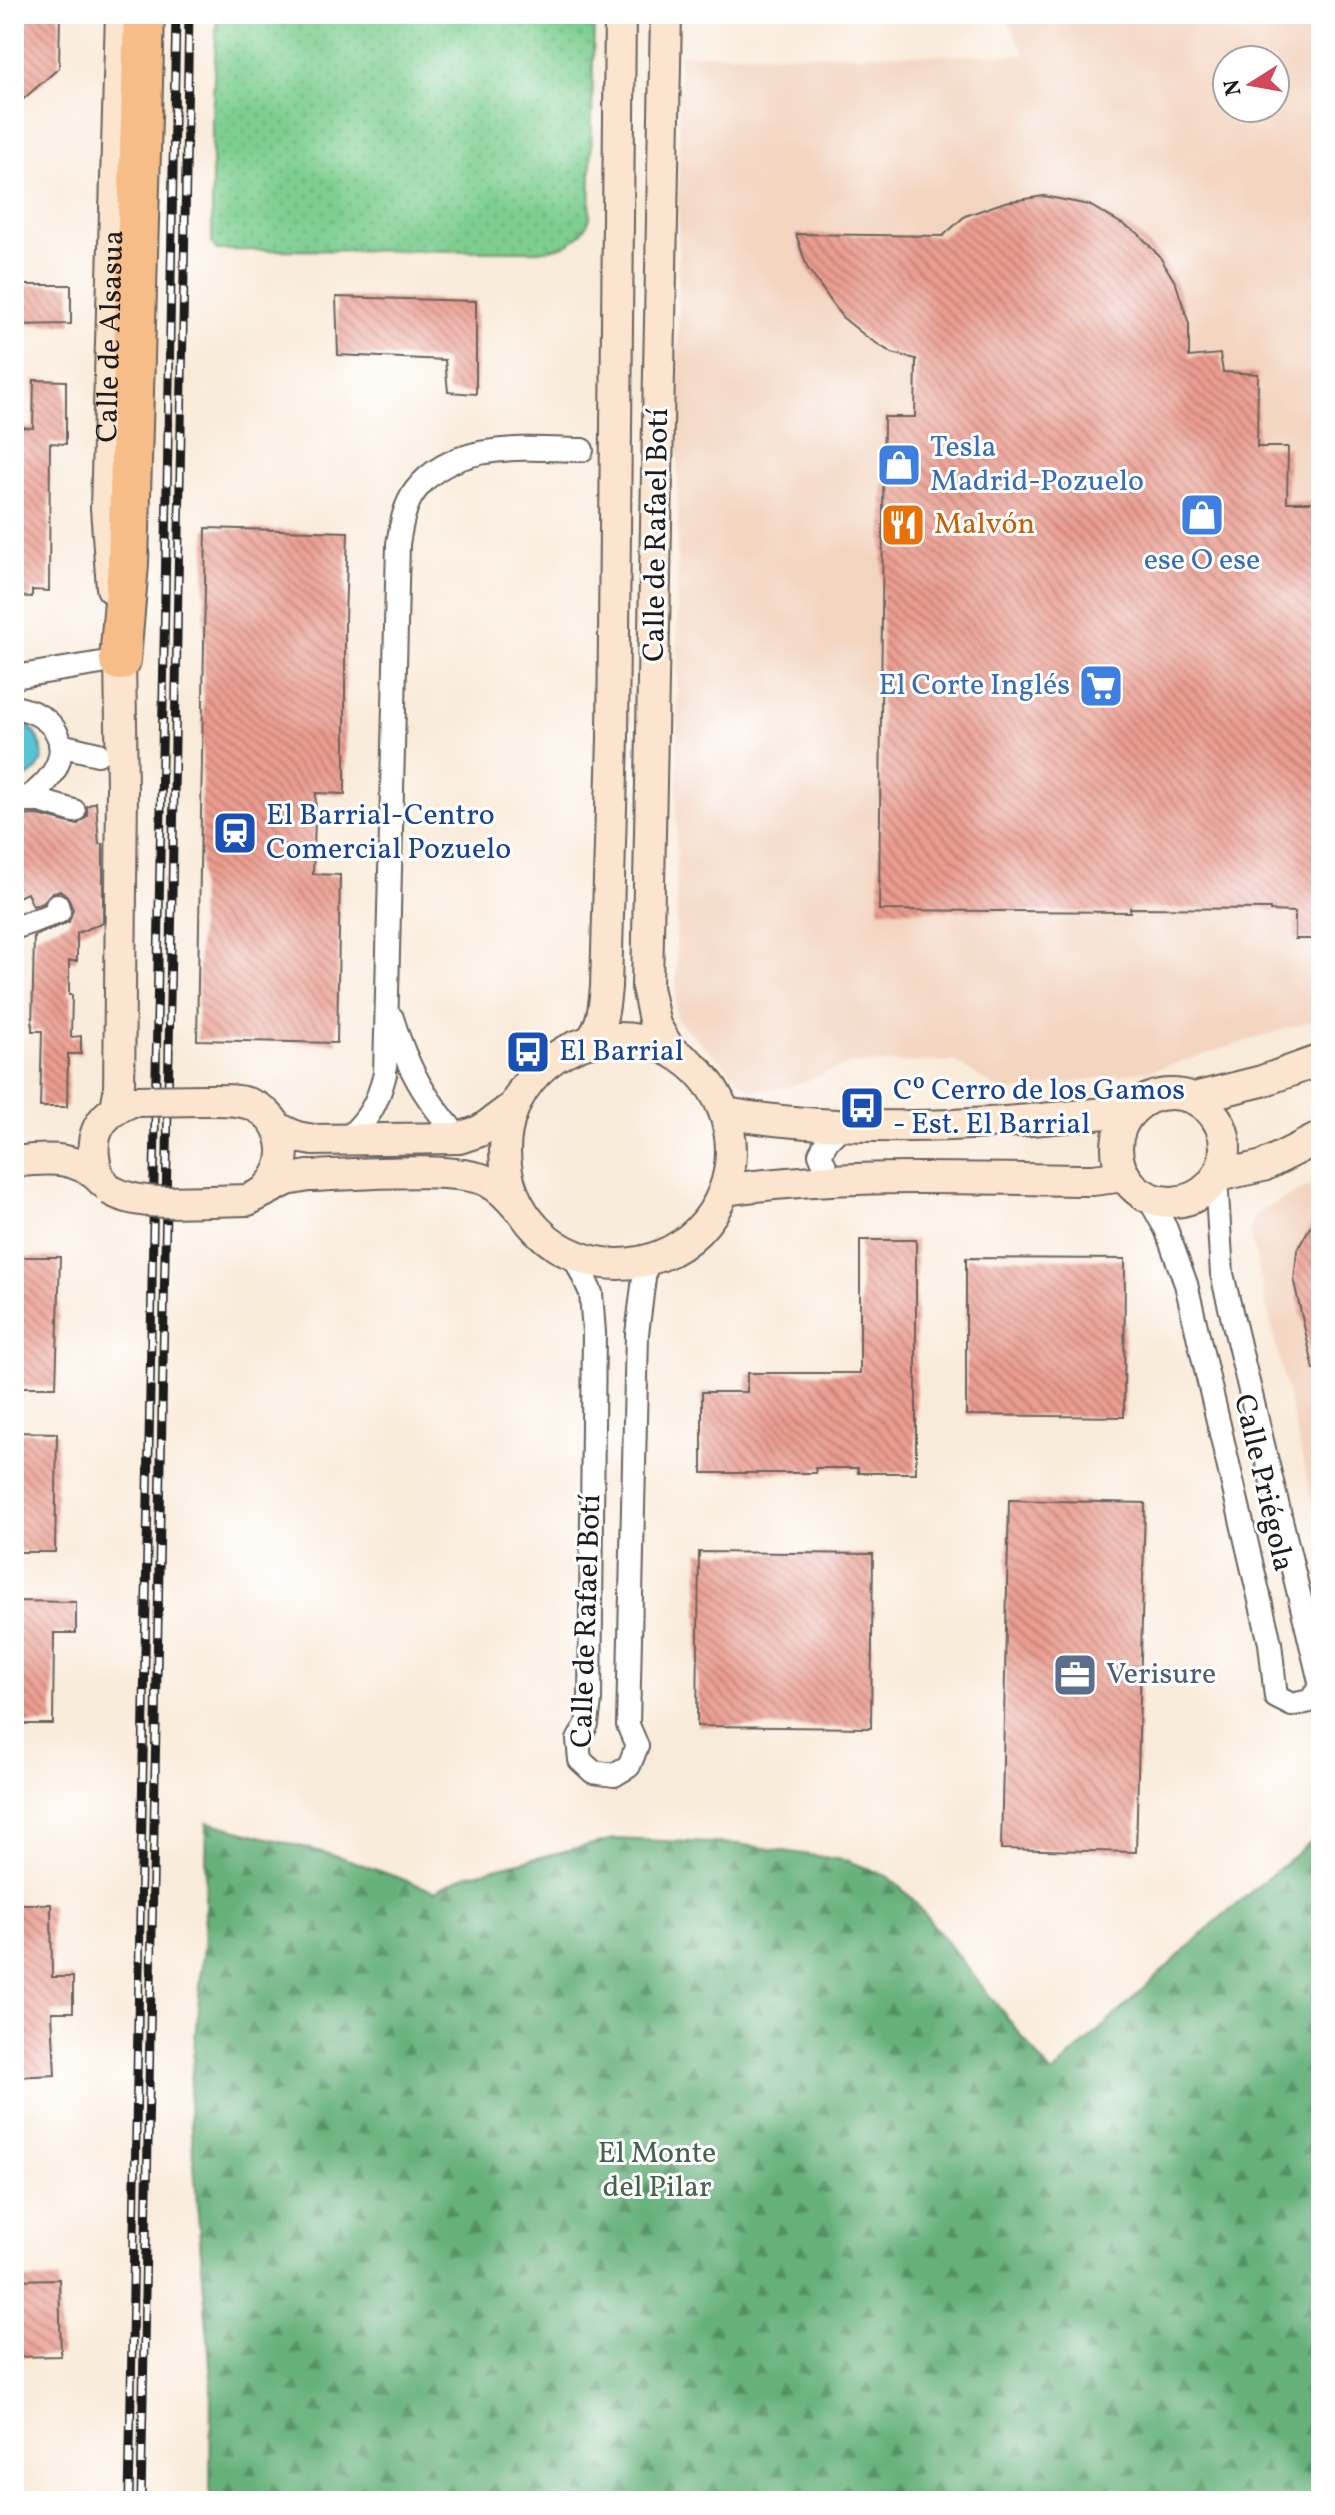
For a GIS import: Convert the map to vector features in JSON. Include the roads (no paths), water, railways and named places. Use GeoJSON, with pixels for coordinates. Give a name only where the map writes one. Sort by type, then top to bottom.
{"type":"FeatureCollection","features":[{"type":"Feature","properties":{"kind":"highway"},"geometry":{"type":"LineString","coordinates":[[120,660],[126,605],[131,488],[144,14]]}},
{"type":"Feature","properties":{"kind":"street","name":"Calle de Alsasua"},"geometry":{"type":"LineString","coordinates":[[121,14],[106,508],[120,660],[119,1058],[125,1105]]}},
{"type":"Feature","properties":{"kind":"street","name":"Calle de Rafael Botí"},"geometry":{"type":"LineString","coordinates":[[591,1041],[604,1015],[606,987],[612,762],[620,14]]}},
{"type":"Feature","properties":{"kind":"street","name":"Calle de Rafael Botí"},"geometry":{"type":"LineString","coordinates":[[666,14],[648,933],[650,1007],[655,1025],[670,1050]]}},
{"type":"Feature","properties":{"kind":"street"},"geometry":{"type":"LineString","coordinates":[[346,1140],[366,1120],[378,1100],[385,1074],[398,544],[403,516],[415,491],[453,461],[509,449],[582,450]]}},
{"type":"Feature","properties":{"kind":"street"},"geometry":{"type":"LineString","coordinates":[[14,677],[120,660]]}},
{"type":"Feature","properties":{"kind":"street"},"geometry":{"type":"LineString","coordinates":[[14,707],[33,711],[48,720],[59,733],[60,745],[57,768],[33,794],[18,802]]}},
{"type":"Feature","properties":{"kind":"street"},"geometry":{"type":"LineString","coordinates":[[60,745],[98,754]]}},
{"type":"Feature","properties":{"kind":"street"},"geometry":{"type":"LineString","coordinates":[[612,762],[620,785],[617,932],[621,940],[630,942],[640,940],[648,933]]}},
{"type":"Feature","properties":{"kind":"street"},"geometry":{"type":"LineString","coordinates":[[18,802],[40,801],[74,811]]}},
{"type":"Feature","properties":{"kind":"street"},"geometry":{"type":"LineString","coordinates":[[14,928],[59,912],[57,905]]}},
{"type":"Feature","properties":{"kind":"street"},"geometry":{"type":"LineString","coordinates":[[387,1001],[404,1058],[414,1078],[429,1103],[459,1138]]}},
{"type":"Feature","properties":{"kind":"street"},"geometry":{"type":"LineString","coordinates":[[14,1162],[64,1159],[81,1165],[125,1198],[138,1201],[248,1200],[268,1187],[308,1176],[473,1176],[488,1181],[504,1192],[545,1238],[574,1256],[610,1265],[646,1262],[680,1247],[707,1222],[725,1190],[732,1152],[725,1113],[712,1088],[694,1066],[670,1050],[618,1037],[591,1041],[556,1056],[538,1071],[514,1106],[480,1131],[459,1138],[313,1140],[278,1128]]}},
{"type":"Feature","properties":{"kind":"street"},"geometry":{"type":"LineString","coordinates":[[1194,1098],[1262,1081],[1321,1060]]}},
{"type":"Feature","properties":{"kind":"street"},"geometry":{"type":"LineString","coordinates":[[1174,1093],[1194,1098],[1209,1109],[1223,1132],[1224,1160],[1217,1177],[1192,1198],[1178,1202],[1148,1197],[1125,1176],[1119,1160],[1118,1142],[1122,1125],[1132,1110],[1145,1100],[1174,1093]]}},
{"type":"Feature","properties":{"kind":"street"},"geometry":{"type":"LineString","coordinates":[[64,1159],[96,1132],[109,1113],[125,1105],[205,1100],[246,1102],[261,1109],[273,1120],[284,1150],[282,1166],[268,1187]]}},
{"type":"Feature","properties":{"kind":"street"},"geometry":{"type":"LineString","coordinates":[[514,1106],[505,1150],[509,1182],[522,1211]]}},
{"type":"Feature","properties":{"kind":"street"},"geometry":{"type":"LineString","coordinates":[[725,1113],[778,1123],[914,1126],[1002,1122],[1132,1110]]}},
{"type":"Feature","properties":{"kind":"street"},"geometry":{"type":"LineString","coordinates":[[831,1180],[820,1154],[827,1141],[844,1124]]}},
{"type":"Feature","properties":{"kind":"street"},"geometry":{"type":"LineString","coordinates":[[96,1132],[92,1143],[93,1160],[104,1183]]}},
{"type":"Feature","properties":{"kind":"street"},"geometry":{"type":"LineString","coordinates":[[1217,1177],[1263,1166],[1321,1137]]}},
{"type":"Feature","properties":{"kind":"street"},"geometry":{"type":"LineString","coordinates":[[725,1190],[777,1182],[831,1180],[1093,1180],[1125,1176]]}},
{"type":"Feature","properties":{"kind":"street","name":"Calle Priégola"},"geometry":{"type":"LineString","coordinates":[[1148,1197],[1166,1229],[1186,1284],[1270,1643],[1276,1697],[1292,1705],[1310,1701],[1321,1686],[1222,1274],[1217,1177]]}},
{"type":"Feature","properties":{"kind":"street","name":"Calle de Rafael Botí"},"geometry":{"type":"LineString","coordinates":[[574,1256],[591,1293],[594,1333],[590,1701],[587,1724],[578,1740],[580,1760],[593,1772],[614,1775],[629,1766],[637,1746],[628,1725],[637,1334],[646,1262]]}},
{"type":"Feature","properties":{"kind":"water"},"geometry":{"type":"Polygon","coordinates":[[[14,719],[35,733],[42,753],[35,771],[14,778],[14,719]]]}},
{"type":"Feature","properties":{"kind":"railway"},"geometry":{"type":"LineString","coordinates":[[129,2501],[176,14]]}},
{"type":"Feature","properties":{"kind":"railway"},"geometry":{"type":"LineString","coordinates":[[141,2501],[189,14]]}},
{"type":"Feature","properties":{"kind":"place","name":"Tesla Madrid-Pozuelo"},"geometry":{"type":"Point","coordinates":[899,465]}},
{"type":"Feature","properties":{"kind":"place","name":"ese O ese"},"geometry":{"type":"Point","coordinates":[1202,515]}},
{"type":"Feature","properties":{"kind":"place","name":"Malvón"},"geometry":{"type":"Point","coordinates":[903,525]}},
{"type":"Feature","properties":{"kind":"place","name":"El Corte Inglés"},"geometry":{"type":"Point","coordinates":[1101,686]}},
{"type":"Feature","properties":{"kind":"place","name":"El Barrial-Centro Comercial Pozuelo"},"geometry":{"type":"Point","coordinates":[235,833]}},
{"type":"Feature","properties":{"kind":"place","name":"El Barrial"},"geometry":{"type":"Point","coordinates":[528,1052]}},
{"type":"Feature","properties":{"kind":"place","name":"Cº Cerro de los Gamos - Est. El Barrial"},"geometry":{"type":"Point","coordinates":[862,1108]}},
{"type":"Feature","properties":{"kind":"place","name":"Verisure"},"geometry":{"type":"Point","coordinates":[1075,1675]}},
{"type":"Feature","properties":{"kind":"park label","name":"El Monte del Pilar"},"geometry":{"type":"Point","coordinates":[657,2171]}}]}
